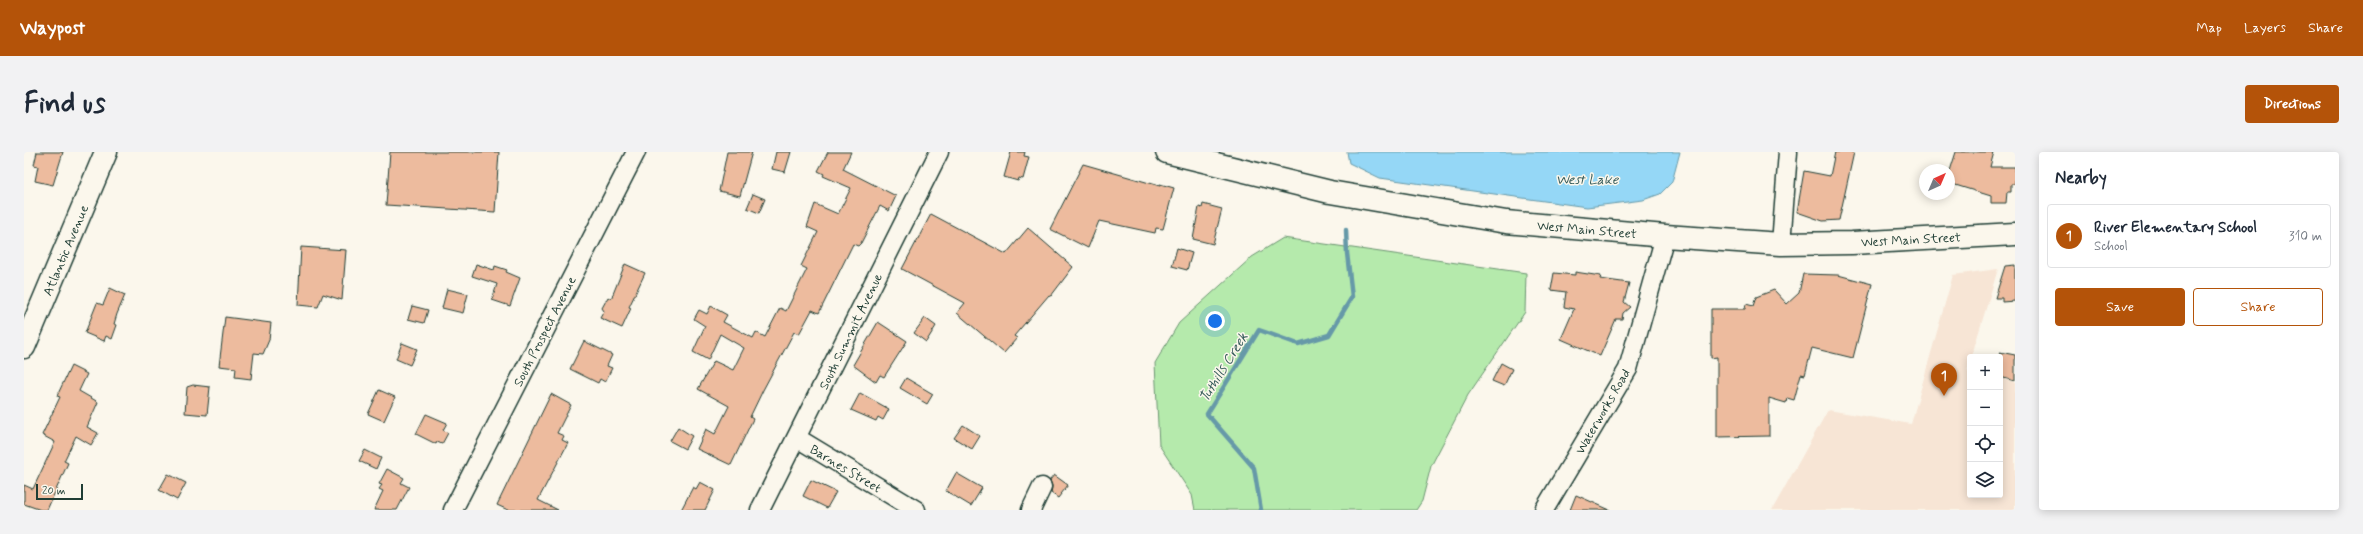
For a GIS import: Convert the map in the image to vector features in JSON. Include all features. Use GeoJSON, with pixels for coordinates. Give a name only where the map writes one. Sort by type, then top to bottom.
{"type":"FeatureCollection","features":[{"type":"Feature","properties":{"kind":"main road","name":"Atlantic Avenue"},"geometry":{"type":"LineString","coordinates":[[24,347],[106,152]]}},
{"type":"Feature","properties":{"kind":"main road","name":"West Main Street"},"geometry":{"type":"LineString","coordinates":[[1167,152],[1330,192],[1506,222],[1665,236],[1781,244],[1852,243],[2015,234]]}},
{"type":"Feature","properties":{"kind":"street","name":"South Prospect Avenue"},"geometry":{"type":"LineString","coordinates":[[453,510],[636,152]]}},
{"type":"Feature","properties":{"kind":"street","name":"South Summit Avenue"},"geometry":{"type":"LineString","coordinates":[[760,510],[939,152]]}},
{"type":"Feature","properties":{"kind":"street"},"geometry":{"type":"LineString","coordinates":[[1781,244],[1788,152]]}},
{"type":"Feature","properties":{"kind":"street","name":"Waterworks Road"},"geometry":{"type":"LineString","coordinates":[[1544,510],[1628,369],[1665,236]]}},
{"type":"Feature","properties":{"kind":"street","name":"Barnes Street"},"geometry":{"type":"LineString","coordinates":[[797,438],[916,510]]}},
{"type":"Feature","properties":{"kind":"street"},"geometry":{"type":"LineString","coordinates":[[1031,510],[1042,487]]}},
{"type":"Feature","properties":{"kind":"shaded area"},"geometry":{"type":"Polygon","coordinates":[[[1998,269],[1972,354],[1967,354],[1967,498],[2003,498],[2003,379],[2015,382],[2015,510],[1772,510],[1828,410],[1911,424],[1953,275],[1998,269]]]}},
{"type":"Feature","properties":{"kind":"green space"},"geometry":{"type":"Polygon","coordinates":[[[1283,238],[1526,273],[1525,312],[1468,395],[1431,466],[1422,501],[1416,510],[1195,510],[1192,495],[1159,445],[1155,363],[1179,323],[1252,257],[1283,238]]]}},
{"type":"Feature","properties":{"kind":"water","name":"West Lake"},"geometry":{"type":"Polygon","coordinates":[[[1347,152],[1680,152],[1672,182],[1660,194],[1643,200],[1587,207],[1380,178],[1349,163],[1347,152]]]}},
{"type":"Feature","properties":{"kind":"building"},"geometry":{"type":"Polygon","coordinates":[[[37,152],[63,152],[53,185],[35,181],[38,166],[34,165],[37,152]]]}},
{"type":"Feature","properties":{"kind":"building"},"geometry":{"type":"Polygon","coordinates":[[[390,152],[499,152],[495,212],[386,205],[390,152]]]}},
{"type":"Feature","properties":{"kind":"building"},"geometry":{"type":"Polygon","coordinates":[[[727,152],[752,152],[740,196],[719,191],[727,152]]]}},
{"type":"Feature","properties":{"kind":"building"},"geometry":{"type":"Polygon","coordinates":[[[776,152],[791,152],[785,172],[772,169],[776,152]]]}},
{"type":"Feature","properties":{"kind":"building"},"geometry":{"type":"Polygon","coordinates":[[[828,152],[851,152],[843,169],[896,196],[889,211],[880,206],[861,243],[858,246],[853,244],[819,313],[812,310],[799,334],[794,332],[750,417],[753,419],[731,465],[697,449],[706,429],[715,434],[729,406],[698,389],[714,361],[733,370],[744,348],[720,334],[708,360],[693,352],[705,326],[694,319],[699,310],[707,314],[711,306],[727,315],[723,322],[753,338],[756,332],[765,337],[780,308],[786,311],[807,269],[801,266],[818,232],[807,227],[815,204],[838,214],[851,188],[823,176],[824,174],[818,171],[828,152]]]}},
{"type":"Feature","properties":{"kind":"building"},"geometry":{"type":"Polygon","coordinates":[[[1011,152],[1025,152],[1024,156],[1029,157],[1023,179],[1019,178],[1018,181],[1004,177],[1011,152]]]}},
{"type":"Feature","properties":{"kind":"building"},"geometry":{"type":"Polygon","coordinates":[[[1835,152],[1854,152],[1839,220],[1823,221],[1797,212],[1804,171],[1830,176],[1835,152]]]}},
{"type":"Feature","properties":{"kind":"building"},"geometry":{"type":"Polygon","coordinates":[[[1956,152],[1994,152],[1990,167],[2015,167],[2015,184],[2011,184],[2011,192],[2007,192],[2006,203],[1991,203],[1991,196],[1955,185],[1955,164],[1952,164],[1956,152]]]}},
{"type":"Feature","properties":{"kind":"building"},"geometry":{"type":"Polygon","coordinates":[[[1083,164],[1160,186],[1160,184],[1174,188],[1163,229],[1156,228],[1155,233],[1099,221],[1088,248],[1050,229],[1083,164]]]}},
{"type":"Feature","properties":{"kind":"building"},"geometry":{"type":"Polygon","coordinates":[[[753,194],[765,199],[759,213],[747,208],[753,194]]]}},
{"type":"Feature","properties":{"kind":"building"},"geometry":{"type":"Polygon","coordinates":[[[1203,204],[1222,209],[1213,244],[1193,239],[1199,207],[1202,208],[1203,204]]]}},
{"type":"Feature","properties":{"kind":"building"},"geometry":{"type":"Polygon","coordinates":[[[931,214],[1006,254],[1028,228],[1073,267],[1051,296],[1049,295],[1014,336],[1017,338],[1004,353],[957,313],[965,303],[902,269],[931,214]]]}},
{"type":"Feature","properties":{"kind":"building"},"geometry":{"type":"Polygon","coordinates":[[[301,247],[346,250],[342,300],[323,294],[318,307],[298,305],[301,247]]]}},
{"type":"Feature","properties":{"kind":"building"},"geometry":{"type":"Polygon","coordinates":[[[1177,248],[1192,253],[1187,270],[1172,266],[1177,248]]]}},
{"type":"Feature","properties":{"kind":"building"},"geometry":{"type":"Polygon","coordinates":[[[476,264],[494,270],[495,266],[507,270],[506,272],[520,278],[510,306],[492,300],[497,284],[472,276],[476,264]]]}},
{"type":"Feature","properties":{"kind":"building"},"geometry":{"type":"Polygon","coordinates":[[[625,264],[645,273],[629,307],[631,308],[622,328],[600,318],[604,311],[602,308],[608,297],[611,299],[625,264]]]}},
{"type":"Feature","properties":{"kind":"building"},"geometry":{"type":"Polygon","coordinates":[[[2015,265],[2015,301],[2002,302],[2002,298],[1995,298],[2005,266],[2015,265]]]}},
{"type":"Feature","properties":{"kind":"building"},"geometry":{"type":"Polygon","coordinates":[[[1575,272],[1601,276],[1600,279],[1629,283],[1624,302],[1630,307],[1623,313],[1622,319],[1616,319],[1600,356],[1561,339],[1574,309],[1564,307],[1566,292],[1551,290],[1554,273],[1575,275],[1575,272]]]}},
{"type":"Feature","properties":{"kind":"building"},"geometry":{"type":"Polygon","coordinates":[[[1803,274],[1838,275],[1872,284],[1853,358],[1812,348],[1805,375],[1801,374],[1794,400],[1787,398],[1786,403],[1769,398],[1769,436],[1717,437],[1717,357],[1711,358],[1711,309],[1745,309],[1746,304],[1753,306],[1756,297],[1774,290],[1787,304],[1799,293],[1803,274]]]}},
{"type":"Feature","properties":{"kind":"building"},"geometry":{"type":"Polygon","coordinates":[[[110,288],[125,295],[114,324],[117,325],[112,339],[106,336],[104,341],[85,333],[97,303],[103,305],[110,288]]]}},
{"type":"Feature","properties":{"kind":"building"},"geometry":{"type":"Polygon","coordinates":[[[447,289],[468,294],[463,313],[442,308],[447,289]]]}},
{"type":"Feature","properties":{"kind":"building"},"geometry":{"type":"Polygon","coordinates":[[[412,306],[428,310],[424,323],[408,319],[412,306]]]}},
{"type":"Feature","properties":{"kind":"building"},"geometry":{"type":"Polygon","coordinates":[[[225,317],[271,323],[269,340],[263,354],[254,353],[251,379],[235,377],[236,368],[219,366],[225,317]]]}},
{"type":"Feature","properties":{"kind":"building"},"geometry":{"type":"Polygon","coordinates":[[[925,318],[936,326],[926,342],[914,333],[925,318]]]}},
{"type":"Feature","properties":{"kind":"building"},"geometry":{"type":"Polygon","coordinates":[[[878,322],[907,341],[884,377],[880,375],[876,382],[853,365],[878,322]]]}},
{"type":"Feature","properties":{"kind":"building"},"geometry":{"type":"Polygon","coordinates":[[[584,341],[612,355],[607,366],[612,368],[605,382],[600,379],[598,383],[570,369],[584,341]]]}},
{"type":"Feature","properties":{"kind":"building"},"geometry":{"type":"Polygon","coordinates":[[[402,343],[417,349],[410,365],[396,359],[402,343]]]}},
{"type":"Feature","properties":{"kind":"building"},"geometry":{"type":"Polygon","coordinates":[[[2000,352],[2015,355],[2015,381],[2003,378],[2003,354],[2000,354],[2000,352]]]}},
{"type":"Feature","properties":{"kind":"building"},"geometry":{"type":"Polygon","coordinates":[[[1501,363],[1512,369],[1504,386],[1492,381],[1501,363]]]}},
{"type":"Feature","properties":{"kind":"building"},"geometry":{"type":"Polygon","coordinates":[[[71,366],[87,374],[79,391],[98,402],[87,427],[98,433],[91,445],[76,436],[64,461],[68,463],[47,510],[41,510],[24,504],[24,485],[33,489],[55,442],[42,435],[60,397],[57,396],[71,366]]]}},
{"type":"Feature","properties":{"kind":"building"},"geometry":{"type":"Polygon","coordinates":[[[906,378],[933,394],[927,404],[900,388],[906,378]]]}},
{"type":"Feature","properties":{"kind":"building"},"geometry":{"type":"Polygon","coordinates":[[[193,385],[210,387],[207,415],[185,413],[187,387],[193,385]]]}},
{"type":"Feature","properties":{"kind":"building"},"geometry":{"type":"Polygon","coordinates":[[[379,390],[395,397],[384,421],[368,414],[379,390]]]}},
{"type":"Feature","properties":{"kind":"building"},"geometry":{"type":"Polygon","coordinates":[[[860,393],[889,409],[883,420],[878,417],[876,421],[851,410],[860,393]]]}},
{"type":"Feature","properties":{"kind":"building"},"geometry":{"type":"Polygon","coordinates":[[[551,394],[571,405],[557,433],[564,436],[562,440],[568,443],[538,500],[558,510],[508,510],[497,505],[551,394]]]}},
{"type":"Feature","properties":{"kind":"building"},"geometry":{"type":"Polygon","coordinates":[[[426,414],[447,423],[443,430],[448,433],[442,444],[437,442],[436,444],[416,434],[426,414]]]}},
{"type":"Feature","properties":{"kind":"building"},"geometry":{"type":"Polygon","coordinates":[[[963,425],[980,436],[972,449],[954,438],[963,425]]]}},
{"type":"Feature","properties":{"kind":"building"},"geometry":{"type":"Polygon","coordinates":[[[678,427],[692,436],[685,449],[670,441],[678,427]]]}},
{"type":"Feature","properties":{"kind":"building"},"geometry":{"type":"Polygon","coordinates":[[[365,450],[381,458],[376,469],[359,461],[365,450]]]}},
{"type":"Feature","properties":{"kind":"building"},"geometry":{"type":"Polygon","coordinates":[[[387,469],[404,478],[401,483],[409,487],[397,510],[374,510],[383,491],[379,489],[382,485],[379,484],[387,469]]]}},
{"type":"Feature","properties":{"kind":"building"},"geometry":{"type":"Polygon","coordinates":[[[956,473],[982,488],[971,506],[946,491],[956,473]]]}},
{"type":"Feature","properties":{"kind":"building"},"geometry":{"type":"Polygon","coordinates":[[[168,474],[186,483],[177,500],[159,490],[168,474]]]}},
{"type":"Feature","properties":{"kind":"building"},"geometry":{"type":"Polygon","coordinates":[[[1054,475],[1068,485],[1058,498],[1051,493],[1052,486],[1050,480],[1054,475]]]}},
{"type":"Feature","properties":{"kind":"building"},"geometry":{"type":"Polygon","coordinates":[[[811,480],[836,492],[827,508],[803,496],[811,480]]]}},
{"type":"Feature","properties":{"kind":"building"},"geometry":{"type":"Polygon","coordinates":[[[700,482],[715,490],[705,510],[681,510],[693,487],[696,489],[700,482]]]}},
{"type":"Feature","properties":{"kind":"building"},"geometry":{"type":"Polygon","coordinates":[[[1576,495],[1610,510],[1570,510],[1576,495]]]}},
{"type":"Feature","properties":{"kind":"waterway","name":"Tuthills Creek"},"geometry":{"type":"LineString","coordinates":[[1261,510],[1254,468],[1207,414],[1259,330],[1298,344],[1329,335],[1352,297],[1346,230]]}},
{"type":"Feature","properties":{"kind":"place","name":"River Elementary School"},"geometry":{"type":"Point","coordinates":[1944,396]}}]}
